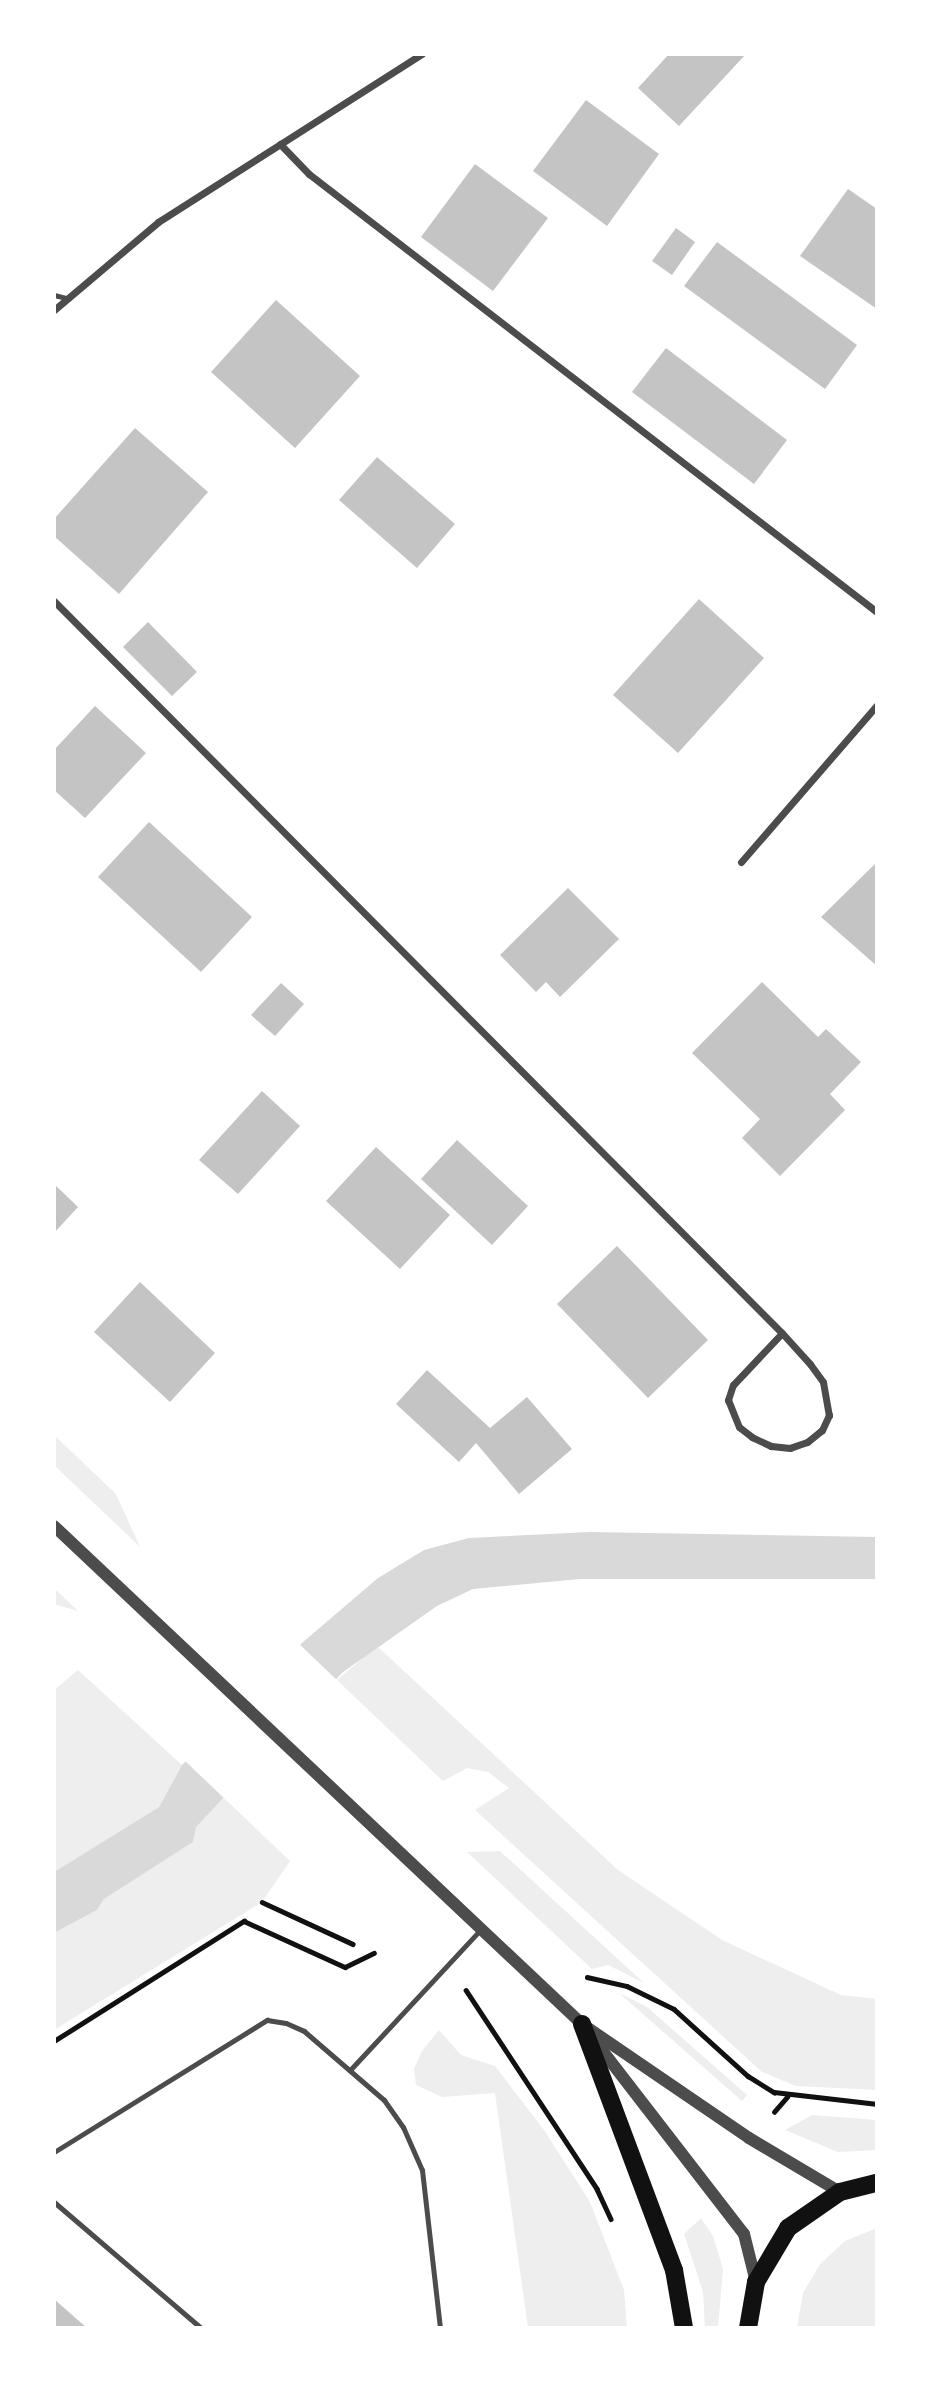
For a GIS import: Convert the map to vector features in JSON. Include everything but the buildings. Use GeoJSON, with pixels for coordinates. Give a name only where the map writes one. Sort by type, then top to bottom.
{"type":"FeatureCollection","features":[{"type":"Feature","properties":{"kind":"main road"},"geometry":{"type":"LineString","coordinates":[[582,2024],[674,2270],[684,2328]]}},
{"type":"Feature","properties":{"kind":"main road"},"geometry":{"type":"LineString","coordinates":[[748,2328],[756,2282],[788,2228],[840,2192],[877,2183]]}},
{"type":"Feature","properties":{"kind":"street"},"geometry":{"type":"LineString","coordinates":[[54,310],[158,222],[422,54]]}},
{"type":"Feature","properties":{"kind":"street"},"geometry":{"type":"LineString","coordinates":[[280,144],[309,174],[877,612]]}},
{"type":"Feature","properties":{"kind":"street"},"geometry":{"type":"LineString","coordinates":[[54,601],[782,1333],[817,1373],[829,1398],[830,1415],[822,1430],[807,1442],[790,1448],[771,1446],[739,1427],[728,1400],[733,1385],[782,1333]]}},
{"type":"Feature","properties":{"kind":"street"},"geometry":{"type":"LineString","coordinates":[[741,862],[877,705]]}},
{"type":"Feature","properties":{"kind":"street"},"geometry":{"type":"LineString","coordinates":[[54,1526],[582,2024],[744,2234],[756,2282]]}},
{"type":"Feature","properties":{"kind":"street"},"geometry":{"type":"LineString","coordinates":[[582,2024],[780,2158],[840,2192]]}},
{"type":"Feature","properties":{"kind":"lane"},"geometry":{"type":"LineString","coordinates":[[54,295],[66,298]]}},
{"type":"Feature","properties":{"kind":"lane"},"geometry":{"type":"LineString","coordinates":[[350,2070],[481,1929]]}},
{"type":"Feature","properties":{"kind":"lane"},"geometry":{"type":"LineString","coordinates":[[54,2152],[267,2020],[304,2031],[384,2100],[403,2127],[422,2171],[440,2328]]}},
{"type":"Feature","properties":{"kind":"lane"},"geometry":{"type":"LineString","coordinates":[[54,2202],[201,2328]]}},
{"type":"Feature","properties":{"kind":"path"},"geometry":{"type":"LineString","coordinates":[[262,1902],[353,1944]]}},
{"type":"Feature","properties":{"kind":"path"},"geometry":{"type":"LineString","coordinates":[[54,2040],[244,1921],[345,1967],[374,1952]]}},
{"type":"Feature","properties":{"kind":"path"},"geometry":{"type":"LineString","coordinates":[[588,1978],[627,1986],[674,2009],[748,2076],[774,2092],[877,2104]]}},
{"type":"Feature","properties":{"kind":"path"},"geometry":{"type":"LineString","coordinates":[[495,2034],[597,2189],[615,2230]]}},
{"type":"Feature","properties":{"kind":"shaded area"},"geometry":{"type":"Polygon","coordinates":[[[54,1435],[116,1494],[140,1547],[54,1465],[54,1435]]]}},
{"type":"Feature","properties":{"kind":"shaded area"},"geometry":{"type":"Polygon","coordinates":[[[590,1532],[877,1537],[877,1579],[580,1579],[473,1589],[437,1606],[343,1672],[196,1827],[193,1842],[104,1899],[97,1910],[54,1933],[54,1872],[159,1807],[182,1765],[303,1642],[378,1578],[424,1550],[469,1538],[590,1532]]]}},
{"type":"Feature","properties":{"kind":"shaded area"},"geometry":{"type":"Polygon","coordinates":[[[54,1588],[78,1611],[54,1604],[54,1588]]]}},
{"type":"Feature","properties":{"kind":"shaded area"},"geometry":{"type":"Polygon","coordinates":[[[377,1646],[618,1870],[722,1940],[841,1995],[877,1999],[877,2090],[796,2086],[762,2072],[475,1810],[509,1788],[488,1772],[467,1768],[443,1781],[337,1680],[377,1646]]]}},
{"type":"Feature","properties":{"kind":"shaded area"},"geometry":{"type":"Polygon","coordinates":[[[78,1670],[182,1765],[159,1807],[54,1872],[54,1690],[78,1670]]]}},
{"type":"Feature","properties":{"kind":"shaded area"},"geometry":{"type":"Polygon","coordinates":[[[224,1798],[290,1861],[262,1902],[54,2030],[54,1933],[97,1910],[104,1899],[193,1842],[195,1827],[224,1798]]]}},
{"type":"Feature","properties":{"kind":"shaded area"},"geometry":{"type":"Polygon","coordinates":[[[500,1851],[644,1983],[608,1965],[592,1969],[467,1852],[500,1851]]]}},
{"type":"Feature","properties":{"kind":"shaded area"},"geometry":{"type":"Polygon","coordinates":[[[619,1993],[647,2007],[747,2095],[742,2101],[619,1993]]]}},
{"type":"Feature","properties":{"kind":"shaded area"},"geometry":{"type":"Polygon","coordinates":[[[439,2030],[461,2055],[495,2066],[544,2130],[590,2202],[624,2290],[627,2328],[528,2328],[495,2093],[442,2097],[416,2085],[414,2069],[422,2051],[439,2030]]]}},
{"type":"Feature","properties":{"kind":"shaded area"},"geometry":{"type":"Polygon","coordinates":[[[812,2115],[877,2120],[877,2150],[838,2152],[785,2130],[812,2115]]]}},
{"type":"Feature","properties":{"kind":"shaded area"},"geometry":{"type":"Polygon","coordinates":[[[701,2218],[713,2236],[723,2269],[718,2328],[705,2328],[703,2292],[684,2234],[701,2218]]]}},
{"type":"Feature","properties":{"kind":"shaded area"},"geometry":{"type":"Polygon","coordinates":[[[877,2228],[877,2328],[797,2328],[803,2293],[820,2264],[845,2241],[877,2228]]]}},
{"type":"Feature","properties":{"kind":"pier"},"geometry":{"type":"Polygon","coordinates":[[[297,1642],[339,1682],[227,1801],[183,1759],[297,1642]]]}}]}
